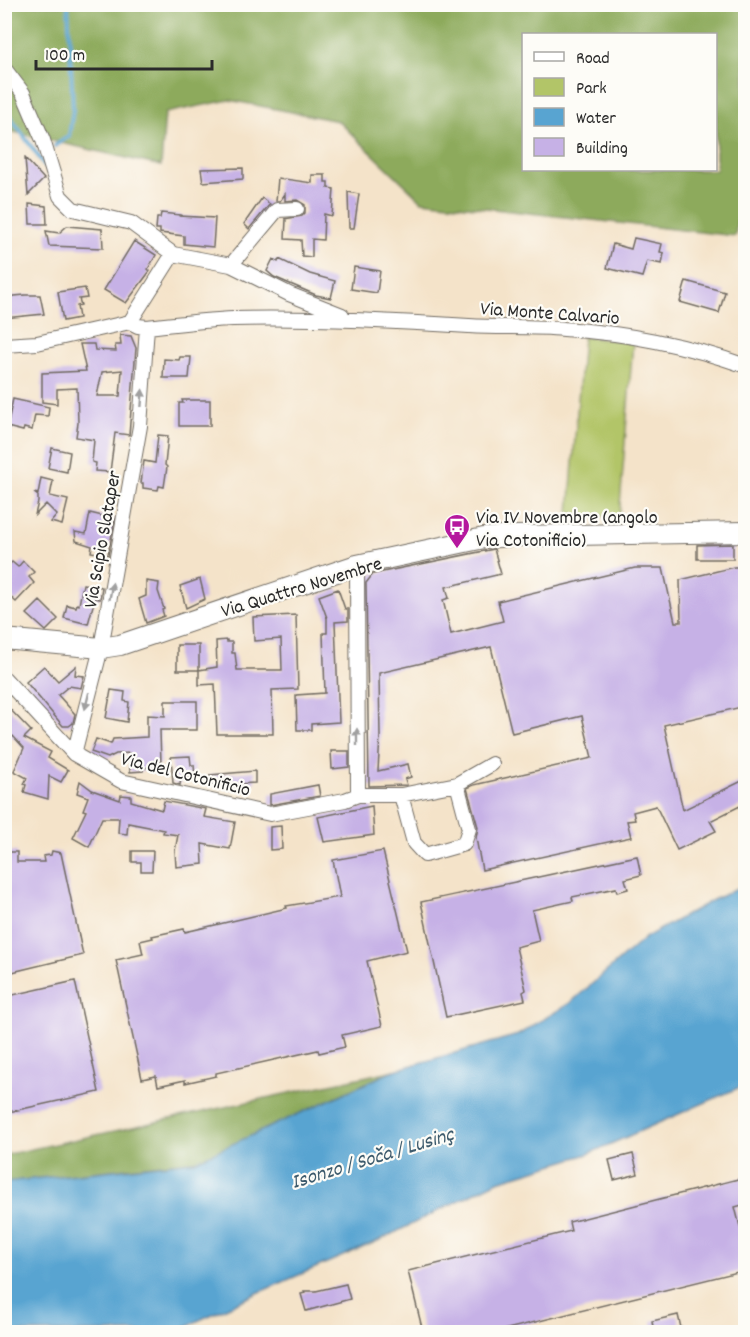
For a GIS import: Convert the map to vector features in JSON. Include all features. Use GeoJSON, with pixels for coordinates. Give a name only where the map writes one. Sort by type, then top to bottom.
{"type":"FeatureCollection","features":[{"type":"Feature","properties":{"kind":"main road","name":"Via Quattro Novembre"},"geometry":{"type":"LineString","coordinates":[[4,639],[101,648],[120,645],[357,565],[484,538],[746,532]]}},
{"type":"Feature","properties":{"kind":"street","name":"Via Monte Calvario"},"geometry":{"type":"LineString","coordinates":[[4,68],[23,93],[43,140],[60,196],[73,208],[131,223],[173,254],[231,265],[289,294],[349,318]]}},
{"type":"Feature","properties":{"kind":"street"},"geometry":{"type":"LineString","coordinates":[[231,265],[277,210],[297,209]]}},
{"type":"Feature","properties":{"kind":"street"},"geometry":{"type":"LineString","coordinates":[[130,322],[173,254]]}},
{"type":"Feature","properties":{"kind":"street","name":"Via Monte Calvario"},"geometry":{"type":"LineString","coordinates":[[147,327],[231,319],[349,318],[471,326],[564,328],[663,342],[746,366]]}},
{"type":"Feature","properties":{"kind":"street"},"geometry":{"type":"LineString","coordinates":[[4,345],[37,343],[130,322],[147,327]]}},
{"type":"Feature","properties":{"kind":"street","name":"Via Scipio Slataper"},"geometry":{"type":"LineString","coordinates":[[74,754],[101,648],[140,426],[147,327]]}},
{"type":"Feature","properties":{"kind":"street"},"geometry":{"type":"LineString","coordinates":[[357,565],[358,795]]}},
{"type":"Feature","properties":{"kind":"street","name":"Via del Cotonificio"},"geometry":{"type":"LineString","coordinates":[[4,678],[74,754],[121,781],[270,813],[345,800],[358,795],[401,795],[457,784],[492,764]]}},
{"type":"Feature","properties":{"kind":"street"},"geometry":{"type":"LineString","coordinates":[[401,795],[414,843],[425,855],[464,844],[469,829],[457,784]]}},
{"type":"Feature","properties":{"kind":"green space"},"geometry":{"type":"Polygon","coordinates":[[[5,5],[745,5],[745,173],[735,236],[422,201],[338,121],[229,100],[165,113],[161,166],[5,130],[5,5]]]}},
{"type":"Feature","properties":{"kind":"green space"},"geometry":{"type":"Polygon","coordinates":[[[583,337],[633,342],[619,518],[569,513],[583,337]]]}},
{"type":"Feature","properties":{"kind":"green space"},"geometry":{"type":"Polygon","coordinates":[[[395,1070],[198,1160],[5,1182],[4,1155],[395,1070]]]}},
{"type":"Feature","properties":{"kind":"water","name":"Isonzo / Soča / Lusinç"},"geometry":{"type":"Polygon","coordinates":[[[745,885],[745,1085],[588,1154],[498,1181],[380,1240],[174,1332],[5,1332],[5,1182],[195,1161],[395,1070],[518,1035],[570,1003],[646,937],[745,885]]]}},
{"type":"Feature","properties":{"kind":"building"},"geometry":{"type":"Polygon","coordinates":[[[25,158],[44,179],[28,195],[25,158]]]}},
{"type":"Feature","properties":{"kind":"building"},"geometry":{"type":"Polygon","coordinates":[[[243,168],[243,179],[203,182],[201,169],[243,168]]]}},
{"type":"Feature","properties":{"kind":"building"},"geometry":{"type":"Polygon","coordinates":[[[312,175],[325,175],[328,188],[334,189],[332,216],[324,214],[323,240],[312,239],[312,257],[302,256],[301,240],[285,239],[286,219],[284,219],[302,216],[305,213],[305,205],[297,200],[285,201],[285,194],[280,201],[276,201],[278,178],[312,183],[312,175]]]}},
{"type":"Feature","properties":{"kind":"building"},"geometry":{"type":"Polygon","coordinates":[[[348,192],[359,194],[354,228],[349,228],[348,192]]]}},
{"type":"Feature","properties":{"kind":"building"},"geometry":{"type":"Polygon","coordinates":[[[262,198],[270,204],[249,229],[244,224],[262,198]]]}},
{"type":"Feature","properties":{"kind":"building"},"geometry":{"type":"Polygon","coordinates":[[[29,204],[46,206],[47,224],[30,224],[29,204]]]}},
{"type":"Feature","properties":{"kind":"building"},"geometry":{"type":"Polygon","coordinates":[[[161,213],[215,218],[213,247],[184,244],[184,236],[160,233],[160,229],[156,229],[157,218],[160,218],[161,213]]]}},
{"type":"Feature","properties":{"kind":"building"},"geometry":{"type":"Polygon","coordinates":[[[67,226],[102,229],[103,248],[49,246],[46,231],[59,233],[67,226]]]}},
{"type":"Feature","properties":{"kind":"building"},"geometry":{"type":"Polygon","coordinates":[[[634,238],[662,244],[660,252],[664,253],[662,264],[647,261],[642,277],[607,268],[613,244],[631,249],[634,238]]]}},
{"type":"Feature","properties":{"kind":"building"},"geometry":{"type":"Polygon","coordinates":[[[134,241],[156,255],[148,269],[150,271],[126,303],[104,290],[134,241]]]}},
{"type":"Feature","properties":{"kind":"building"},"geometry":{"type":"Polygon","coordinates":[[[273,259],[278,262],[279,259],[310,274],[335,281],[331,298],[316,295],[274,277],[267,271],[273,259]]]}},
{"type":"Feature","properties":{"kind":"building"},"geometry":{"type":"Polygon","coordinates":[[[354,267],[380,271],[377,293],[351,289],[354,267]]]}},
{"type":"Feature","properties":{"kind":"building"},"geometry":{"type":"Polygon","coordinates":[[[686,281],[725,292],[719,313],[680,302],[686,281]]]}},
{"type":"Feature","properties":{"kind":"building"},"geometry":{"type":"Polygon","coordinates":[[[85,288],[87,298],[79,299],[81,305],[77,306],[79,318],[63,321],[58,292],[85,288]]]}},
{"type":"Feature","properties":{"kind":"building"},"geometry":{"type":"Polygon","coordinates":[[[40,295],[44,314],[4,318],[4,297],[40,295]]]}},
{"type":"Feature","properties":{"kind":"building"},"geometry":{"type":"Polygon","coordinates":[[[120,335],[131,336],[136,348],[129,435],[115,433],[110,472],[95,471],[96,463],[92,462],[94,440],[76,437],[77,388],[57,389],[57,404],[42,402],[42,373],[86,371],[80,344],[94,344],[95,350],[116,351],[115,345],[121,345],[120,335]],[[122,370],[102,372],[97,396],[120,396],[122,370]]]}},
{"type":"Feature","properties":{"kind":"building"},"geometry":{"type":"Polygon","coordinates":[[[180,357],[191,357],[189,378],[163,378],[164,359],[179,360],[180,357]]]}},
{"type":"Feature","properties":{"kind":"building"},"geometry":{"type":"Polygon","coordinates":[[[13,399],[49,407],[48,416],[35,415],[32,430],[24,428],[23,431],[7,427],[13,399]]]}},
{"type":"Feature","properties":{"kind":"building"},"geometry":{"type":"Polygon","coordinates":[[[182,400],[210,400],[210,426],[179,426],[179,403],[183,403],[182,400]]]}},
{"type":"Feature","properties":{"kind":"building"},"geometry":{"type":"Polygon","coordinates":[[[158,435],[168,436],[164,487],[159,486],[158,490],[143,488],[143,483],[141,483],[144,461],[155,463],[158,435]]]}},
{"type":"Feature","properties":{"kind":"building"},"geometry":{"type":"Polygon","coordinates":[[[52,448],[70,452],[67,472],[48,468],[52,448]]]}},
{"type":"Feature","properties":{"kind":"building"},"geometry":{"type":"Polygon","coordinates":[[[41,478],[53,481],[50,496],[68,500],[62,525],[51,522],[57,515],[46,504],[35,515],[38,496],[34,493],[38,494],[41,478]]]}},
{"type":"Feature","properties":{"kind":"building"},"geometry":{"type":"Polygon","coordinates":[[[90,513],[115,519],[108,555],[91,552],[92,546],[76,541],[75,532],[86,534],[90,513]]]}},
{"type":"Feature","properties":{"kind":"building"},"geometry":{"type":"Polygon","coordinates":[[[733,544],[733,559],[697,559],[697,545],[733,544]]]}},
{"type":"Feature","properties":{"kind":"building"},"geometry":{"type":"Polygon","coordinates":[[[494,549],[501,574],[446,587],[449,598],[443,600],[451,634],[503,621],[498,601],[635,568],[663,568],[675,622],[681,622],[680,580],[734,567],[746,567],[746,677],[743,677],[746,688],[746,706],[664,725],[683,810],[746,779],[746,803],[710,821],[716,831],[677,850],[656,806],[633,812],[635,820],[627,821],[631,837],[482,870],[476,838],[478,827],[467,788],[592,758],[582,716],[512,733],[491,647],[379,673],[378,771],[408,764],[411,777],[405,779],[407,785],[369,786],[366,583],[373,574],[494,549]]]}},
{"type":"Feature","properties":{"kind":"building"},"geometry":{"type":"Polygon","coordinates":[[[23,561],[34,572],[29,577],[34,583],[16,602],[4,591],[4,569],[12,562],[18,567],[23,561]]]}},
{"type":"Feature","properties":{"kind":"building"},"geometry":{"type":"Polygon","coordinates":[[[200,579],[205,599],[186,608],[180,586],[200,579]]]}},
{"type":"Feature","properties":{"kind":"building"},"geometry":{"type":"Polygon","coordinates":[[[146,581],[159,583],[158,591],[164,616],[146,623],[139,599],[146,596],[146,581]]]}},
{"type":"Feature","properties":{"kind":"building"},"geometry":{"type":"Polygon","coordinates":[[[83,584],[102,587],[100,599],[95,598],[88,624],[64,618],[67,605],[76,607],[77,604],[79,605],[83,584]]]}},
{"type":"Feature","properties":{"kind":"building"},"geometry":{"type":"Polygon","coordinates":[[[338,589],[345,609],[348,609],[348,621],[335,622],[339,722],[311,724],[311,730],[297,730],[296,695],[325,693],[323,633],[327,633],[327,618],[319,596],[338,589]]]}},
{"type":"Feature","properties":{"kind":"building"},"geometry":{"type":"Polygon","coordinates":[[[40,601],[58,619],[46,631],[27,614],[40,601]]]}},
{"type":"Feature","properties":{"kind":"building"},"geometry":{"type":"Polygon","coordinates":[[[296,615],[298,689],[272,690],[273,734],[217,734],[215,684],[199,685],[199,670],[217,667],[216,641],[232,642],[232,653],[235,653],[237,670],[282,670],[281,639],[254,641],[253,617],[296,615]]]}},
{"type":"Feature","properties":{"kind":"building"},"geometry":{"type":"Polygon","coordinates":[[[177,645],[199,645],[199,670],[177,670],[177,645]]]}},
{"type":"Feature","properties":{"kind":"building"},"geometry":{"type":"Polygon","coordinates":[[[44,666],[58,681],[76,666],[75,675],[84,676],[81,688],[69,686],[58,695],[75,714],[73,723],[69,726],[63,726],[26,682],[44,666]]]}},
{"type":"Feature","properties":{"kind":"building"},"geometry":{"type":"Polygon","coordinates":[[[111,690],[125,692],[124,701],[129,702],[127,722],[106,718],[111,690]]]}},
{"type":"Feature","properties":{"kind":"building"},"geometry":{"type":"Polygon","coordinates":[[[165,701],[197,701],[197,730],[160,730],[161,764],[151,764],[151,767],[143,768],[143,771],[130,772],[129,753],[116,754],[108,758],[91,752],[96,739],[111,744],[113,739],[147,737],[147,715],[165,716],[165,701]]]}},
{"type":"Feature","properties":{"kind":"building"},"geometry":{"type":"Polygon","coordinates":[[[4,703],[31,731],[24,738],[51,752],[48,758],[68,770],[61,782],[49,776],[48,799],[24,792],[27,778],[14,771],[24,748],[13,736],[11,738],[4,731],[4,703]]]}},
{"type":"Feature","properties":{"kind":"building"},"geometry":{"type":"Polygon","coordinates":[[[331,751],[349,751],[349,767],[332,769],[331,751]]]}},
{"type":"Feature","properties":{"kind":"building"},"geometry":{"type":"Polygon","coordinates":[[[190,756],[191,765],[194,765],[195,777],[181,778],[180,785],[173,783],[171,757],[190,756]]]}},
{"type":"Feature","properties":{"kind":"building"},"geometry":{"type":"Polygon","coordinates":[[[255,771],[255,783],[237,784],[235,790],[209,785],[210,775],[255,771]]]}},
{"type":"Feature","properties":{"kind":"building"},"geometry":{"type":"Polygon","coordinates":[[[80,781],[92,790],[120,800],[121,795],[131,796],[131,801],[162,810],[164,801],[206,809],[204,817],[235,822],[230,849],[202,844],[203,864],[176,867],[175,851],[178,835],[128,823],[127,834],[118,833],[119,818],[102,818],[89,847],[73,838],[86,811],[83,810],[88,797],[77,793],[80,781]]]}},
{"type":"Feature","properties":{"kind":"building"},"geometry":{"type":"Polygon","coordinates":[[[318,785],[320,796],[270,805],[270,794],[318,785]]]}},
{"type":"Feature","properties":{"kind":"building"},"geometry":{"type":"Polygon","coordinates":[[[372,806],[374,835],[324,842],[318,817],[372,806]]]}},
{"type":"Feature","properties":{"kind":"building"},"geometry":{"type":"Polygon","coordinates":[[[281,826],[282,849],[270,850],[270,827],[281,826]]]}},
{"type":"Feature","properties":{"kind":"building"},"geometry":{"type":"Polygon","coordinates":[[[52,851],[61,853],[83,955],[4,974],[4,852],[17,852],[17,862],[44,862],[43,856],[51,855],[52,851]]]}},
{"type":"Feature","properties":{"kind":"building"},"geometry":{"type":"Polygon","coordinates":[[[132,851],[153,851],[152,871],[141,871],[141,862],[132,862],[132,851]]]}},
{"type":"Feature","properties":{"kind":"building"},"geometry":{"type":"Polygon","coordinates":[[[383,851],[407,951],[367,961],[382,1026],[342,1035],[345,1047],[319,1053],[318,1050],[216,1073],[216,1076],[185,1083],[185,1080],[158,1086],[156,1076],[142,1079],[116,960],[143,954],[140,941],[153,938],[152,936],[184,929],[185,932],[287,908],[286,906],[340,897],[333,860],[383,851]]]}},
{"type":"Feature","properties":{"kind":"building"},"geometry":{"type":"Polygon","coordinates":[[[637,856],[641,875],[625,879],[628,889],[617,892],[616,888],[572,897],[573,901],[532,910],[539,941],[516,947],[526,990],[523,992],[525,1000],[446,1017],[421,902],[637,856]]]}},
{"type":"Feature","properties":{"kind":"building"},"geometry":{"type":"Polygon","coordinates":[[[75,981],[99,1092],[4,1113],[4,997],[75,981]]]}},
{"type":"Feature","properties":{"kind":"building"},"geometry":{"type":"Polygon","coordinates":[[[633,1154],[638,1174],[614,1180],[609,1160],[633,1154]]]}},
{"type":"Feature","properties":{"kind":"building"},"geometry":{"type":"Polygon","coordinates":[[[746,1177],[746,1204],[735,1207],[746,1250],[746,1270],[495,1332],[423,1332],[408,1271],[571,1231],[569,1222],[746,1177]]]}},
{"type":"Feature","properties":{"kind":"building"},"geometry":{"type":"Polygon","coordinates":[[[346,1284],[350,1299],[306,1311],[301,1294],[305,1293],[304,1291],[316,1291],[346,1284]]]}},
{"type":"Feature","properties":{"kind":"building"},"geometry":{"type":"Polygon","coordinates":[[[678,1315],[682,1332],[654,1332],[652,1321],[678,1315]]]}},
{"type":"Feature","properties":{"kind":"waterway"},"geometry":{"type":"LineString","coordinates":[[55,146],[69,136],[73,109],[68,4]]}},
{"type":"Feature","properties":{"kind":"waterway"},"geometry":{"type":"LineString","coordinates":[[4,108],[45,166]]}},
{"type":"Feature","properties":{"kind":"place","name":"Via IV Novembre (angolo Via Cotonificio)"},"geometry":{"type":"Point","coordinates":[457,550]}}]}
